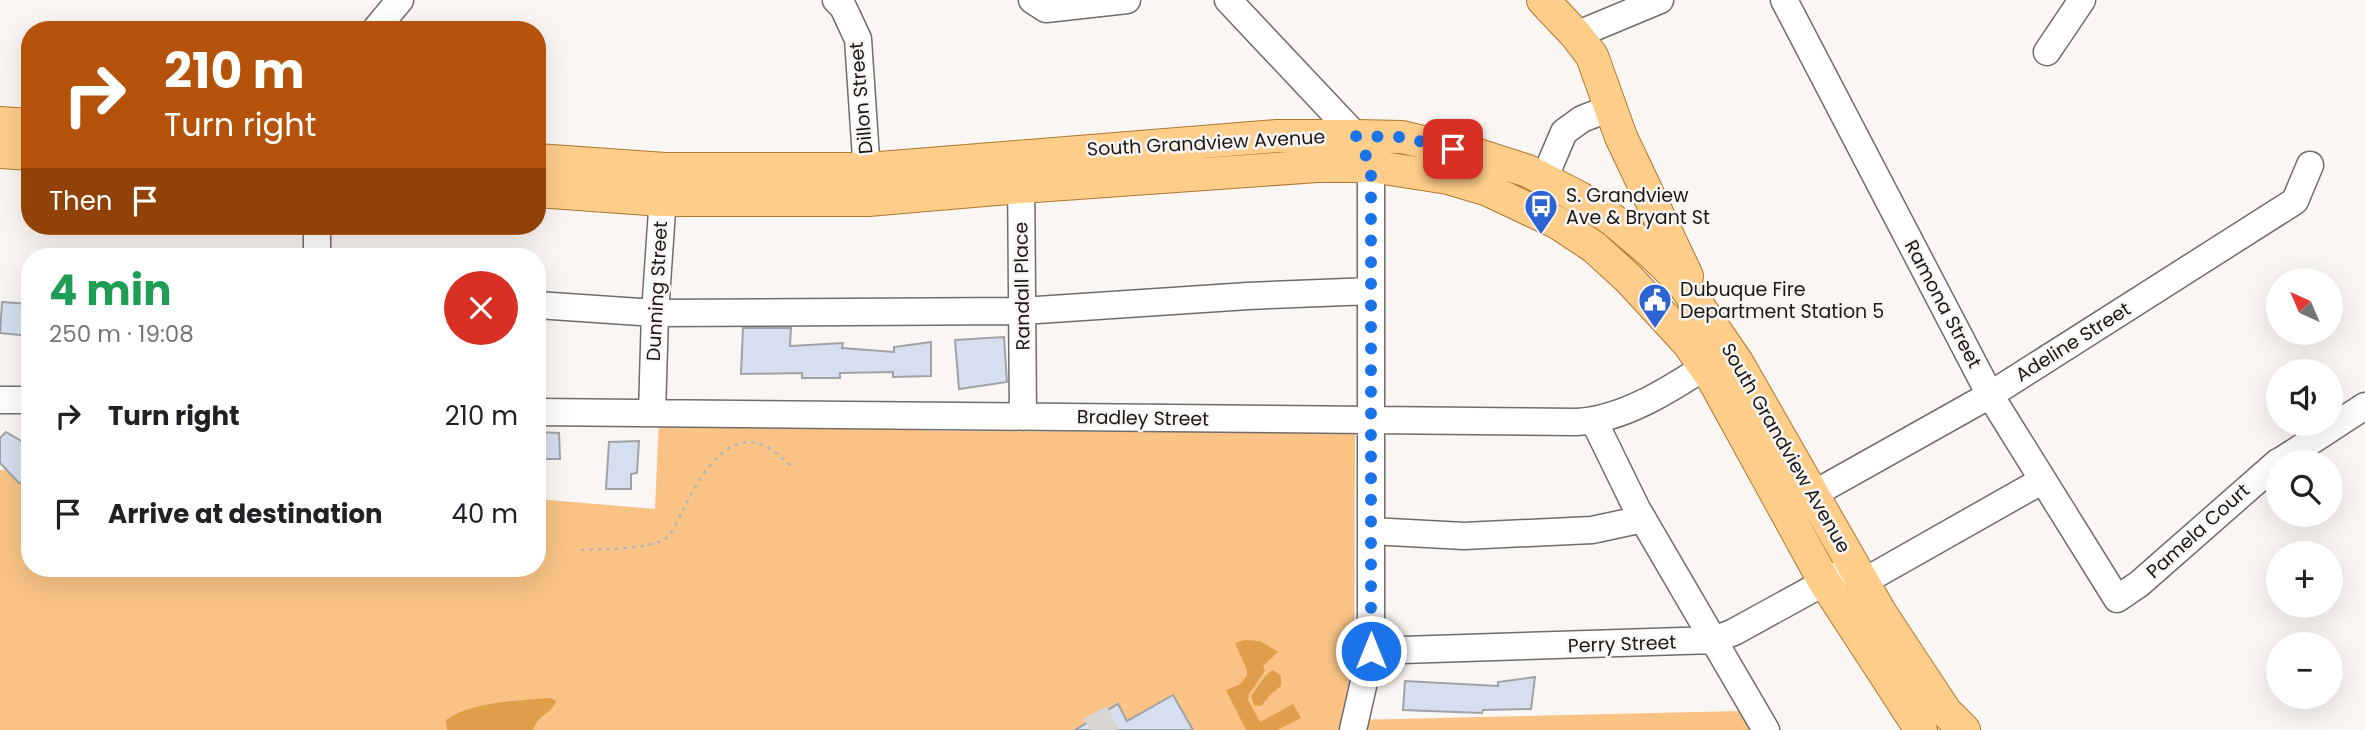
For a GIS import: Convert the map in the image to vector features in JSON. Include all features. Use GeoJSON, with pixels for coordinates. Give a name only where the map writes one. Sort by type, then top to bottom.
{"type":"FeatureCollection","features":[{"type":"Feature","properties":{"kind":"main road"},"geometry":{"type":"LineString","coordinates":[[1543,0],[1592,56],[1621,137],[1709,318]]}},
{"type":"Feature","properties":{"kind":"main road"},"geometry":{"type":"LineString","coordinates":[[0,123],[21,124]]}},
{"type":"Feature","properties":{"kind":"main road","name":"South Grandview Avenue"},"geometry":{"type":"LineString","coordinates":[[546,161],[665,169],[867,169],[1277,136],[1356,136],[1402,137],[1528,170],[1590,205],[1637,240],[1682,282],[1709,318],[1717,358],[1785,510],[1824,581],[1922,730]]}},
{"type":"Feature","properties":{"kind":"main road"},"geometry":{"type":"LineString","coordinates":[[1621,137],[1644,286],[1653,303]]}},
{"type":"Feature","properties":{"kind":"main road"},"geometry":{"type":"LineString","coordinates":[[0,152],[21,154]]}},
{"type":"Feature","properties":{"kind":"main road","name":"South Grandview Avenue"},"geometry":{"type":"LineString","coordinates":[[546,192],[662,200],[868,201],[1317,166],[1371,166],[1448,178],[1488,190],[1558,223],[1594,247],[1653,303],[1688,343],[1717,358],[1814,495],[1880,612],[1939,701],[1964,730]]}},
{"type":"Feature","properties":{"kind":"main road"},"geometry":{"type":"LineString","coordinates":[[1590,205],[1604,205],[1619,200],[1625,193],[1628,182]]}},
{"type":"Feature","properties":{"kind":"street"},"geometry":{"type":"LineString","coordinates":[[382,21],[400,0]]}},
{"type":"Feature","properties":{"kind":"street","name":"Dillon Street"},"geometry":{"type":"LineString","coordinates":[[836,0],[843,7],[858,39],[868,201]]}},
{"type":"Feature","properties":{"kind":"street"},"geometry":{"type":"LineString","coordinates":[[1032,0],[1046,9],[1127,0]]}},
{"type":"Feature","properties":{"kind":"street"},"geometry":{"type":"LineString","coordinates":[[1228,0],[1356,136],[1371,166],[1371,651],[1353,730]]}},
{"type":"Feature","properties":{"kind":"street"},"geometry":{"type":"LineString","coordinates":[[1576,35],[1660,0]]}},
{"type":"Feature","properties":{"kind":"street","name":"Ramona Street"},"geometry":{"type":"LineString","coordinates":[[1784,0],[1990,395],[2117,599]]}},
{"type":"Feature","properties":{"kind":"street"},"geometry":{"type":"LineString","coordinates":[[2047,52],[2082,0]]}},
{"type":"Feature","properties":{"kind":"street"},"geometry":{"type":"LineString","coordinates":[[1544,179],[1564,132],[1581,119],[1610,108]]}},
{"type":"Feature","properties":{"kind":"street","name":"Randall Place"},"geometry":{"type":"LineString","coordinates":[[1021,155],[1023,417]]}},
{"type":"Feature","properties":{"kind":"street","name":"Adeline Street"},"geometry":{"type":"LineString","coordinates":[[1785,510],[1990,395],[2295,201],[2309,165]]}},
{"type":"Feature","properties":{"kind":"street","name":"Dunning Street"},"geometry":{"type":"LineString","coordinates":[[652,413],[655,313],[665,169]]}},
{"type":"Feature","properties":{"kind":"street"},"geometry":{"type":"LineString","coordinates":[[546,306],[655,313],[1022,311],[1248,296],[1371,292]]}},
{"type":"Feature","properties":{"kind":"street","name":"Bradley Street"},"geometry":{"type":"LineString","coordinates":[[546,412],[1594,421],[1620,413],[1717,358]]}},
{"type":"Feature","properties":{"kind":"street"},"geometry":{"type":"LineString","coordinates":[[0,400],[21,400]]}},
{"type":"Feature","properties":{"kind":"street","name":"Pamela Court"},"geometry":{"type":"LineString","coordinates":[[2298,450],[2363,410]]}},
{"type":"Feature","properties":{"kind":"street"},"geometry":{"type":"LineString","coordinates":[[1594,421],[1643,519],[1766,730]]}},
{"type":"Feature","properties":{"kind":"street","name":"Pamela Court"},"geometry":{"type":"LineString","coordinates":[[2117,599],[2139,584],[2266,473]]}},
{"type":"Feature","properties":{"kind":"street","name":"Perry Street"},"geometry":{"type":"LineString","coordinates":[[1371,651],[1714,640],[1751,623],[1824,581],[1858,574],[2043,480]]}},
{"type":"Feature","properties":{"kind":"street"},"geometry":{"type":"LineString","coordinates":[[1371,531],[1477,535],[1592,530],[1643,519]]}},
{"type":"Feature","properties":{"kind":"path"},"geometry":{"type":"LineString","coordinates":[[581,550],[650,544],[664,539],[672,531],[698,481],[725,450],[752,443],[767,447],[793,467]]}},
{"type":"Feature","properties":{"kind":"shaded area"},"geometry":{"type":"Polygon","coordinates":[[[659,419],[940,431],[1355,432],[1354,720],[1741,711],[1753,730],[0,730],[0,470],[21,471],[21,577],[546,577],[546,500],[655,509],[659,419]]]}},
{"type":"Feature","properties":{"kind":"shaded area"},"geometry":{"type":"Polygon","coordinates":[[[1245,640],[1260,641],[1278,652],[1263,666],[1265,671],[1249,694],[1248,700],[1260,722],[1293,704],[1301,718],[1277,730],[1246,730],[1226,690],[1239,685],[1247,676],[1235,643],[1245,640]]]}},
{"type":"Feature","properties":{"kind":"shaded area"},"geometry":{"type":"Polygon","coordinates":[[[1273,670],[1281,676],[1281,686],[1261,706],[1254,705],[1251,696],[1273,670]]]}},
{"type":"Feature","properties":{"kind":"shaded area"},"geometry":{"type":"Polygon","coordinates":[[[551,698],[556,701],[554,705],[533,730],[447,730],[446,720],[483,705],[551,698]]]}},
{"type":"Feature","properties":{"kind":"building"},"geometry":{"type":"Polygon","coordinates":[[[2,302],[21,303],[21,335],[0,333],[2,302]]]}},
{"type":"Feature","properties":{"kind":"building"},"geometry":{"type":"Polygon","coordinates":[[[743,328],[791,328],[790,346],[843,343],[842,348],[894,352],[894,347],[931,342],[931,376],[893,377],[893,372],[840,373],[840,378],[802,378],[802,373],[741,374],[743,328]]]}},
{"type":"Feature","properties":{"kind":"building"},"geometry":{"type":"Polygon","coordinates":[[[1004,337],[1007,382],[959,389],[955,340],[1004,337]]]}},
{"type":"Feature","properties":{"kind":"building"},"geometry":{"type":"Polygon","coordinates":[[[6,432],[21,441],[21,483],[0,463],[0,438],[6,432]]]}},
{"type":"Feature","properties":{"kind":"building"},"geometry":{"type":"Polygon","coordinates":[[[546,432],[559,433],[560,459],[546,459],[546,432]]]}},
{"type":"Feature","properties":{"kind":"building"},"geometry":{"type":"Polygon","coordinates":[[[639,441],[637,473],[631,474],[631,489],[606,489],[609,442],[639,441]]]}},
{"type":"Feature","properties":{"kind":"building"},"geometry":{"type":"Polygon","coordinates":[[[1535,677],[1531,709],[1483,710],[1482,713],[1403,710],[1405,681],[1498,686],[1498,682],[1535,677]]]}},
{"type":"Feature","properties":{"kind":"building"},"geometry":{"type":"Polygon","coordinates":[[[1173,695],[1193,730],[1075,730],[1118,704],[1127,721],[1173,695]]]}},
{"type":"Feature","properties":{"kind":"tunnel"},"geometry":{"type":"LineString","coordinates":[[1090,730],[1122,712]]}},
{"type":"Feature","properties":{"kind":"place","name":"S. Grandview Ave & Bryant St"},"geometry":{"type":"Point","coordinates":[1541,236]}},
{"type":"Feature","properties":{"kind":"place","name":"Dubuque Fire Department Station 5"},"geometry":{"type":"Point","coordinates":[1655,330]}},
{"type":"Feature","properties":{"kind":"route"},"geometry":{"type":"LineString","coordinates":[[1371,651],[1371,166],[1356,136],[1402,137],[1453,149]]}}]}
